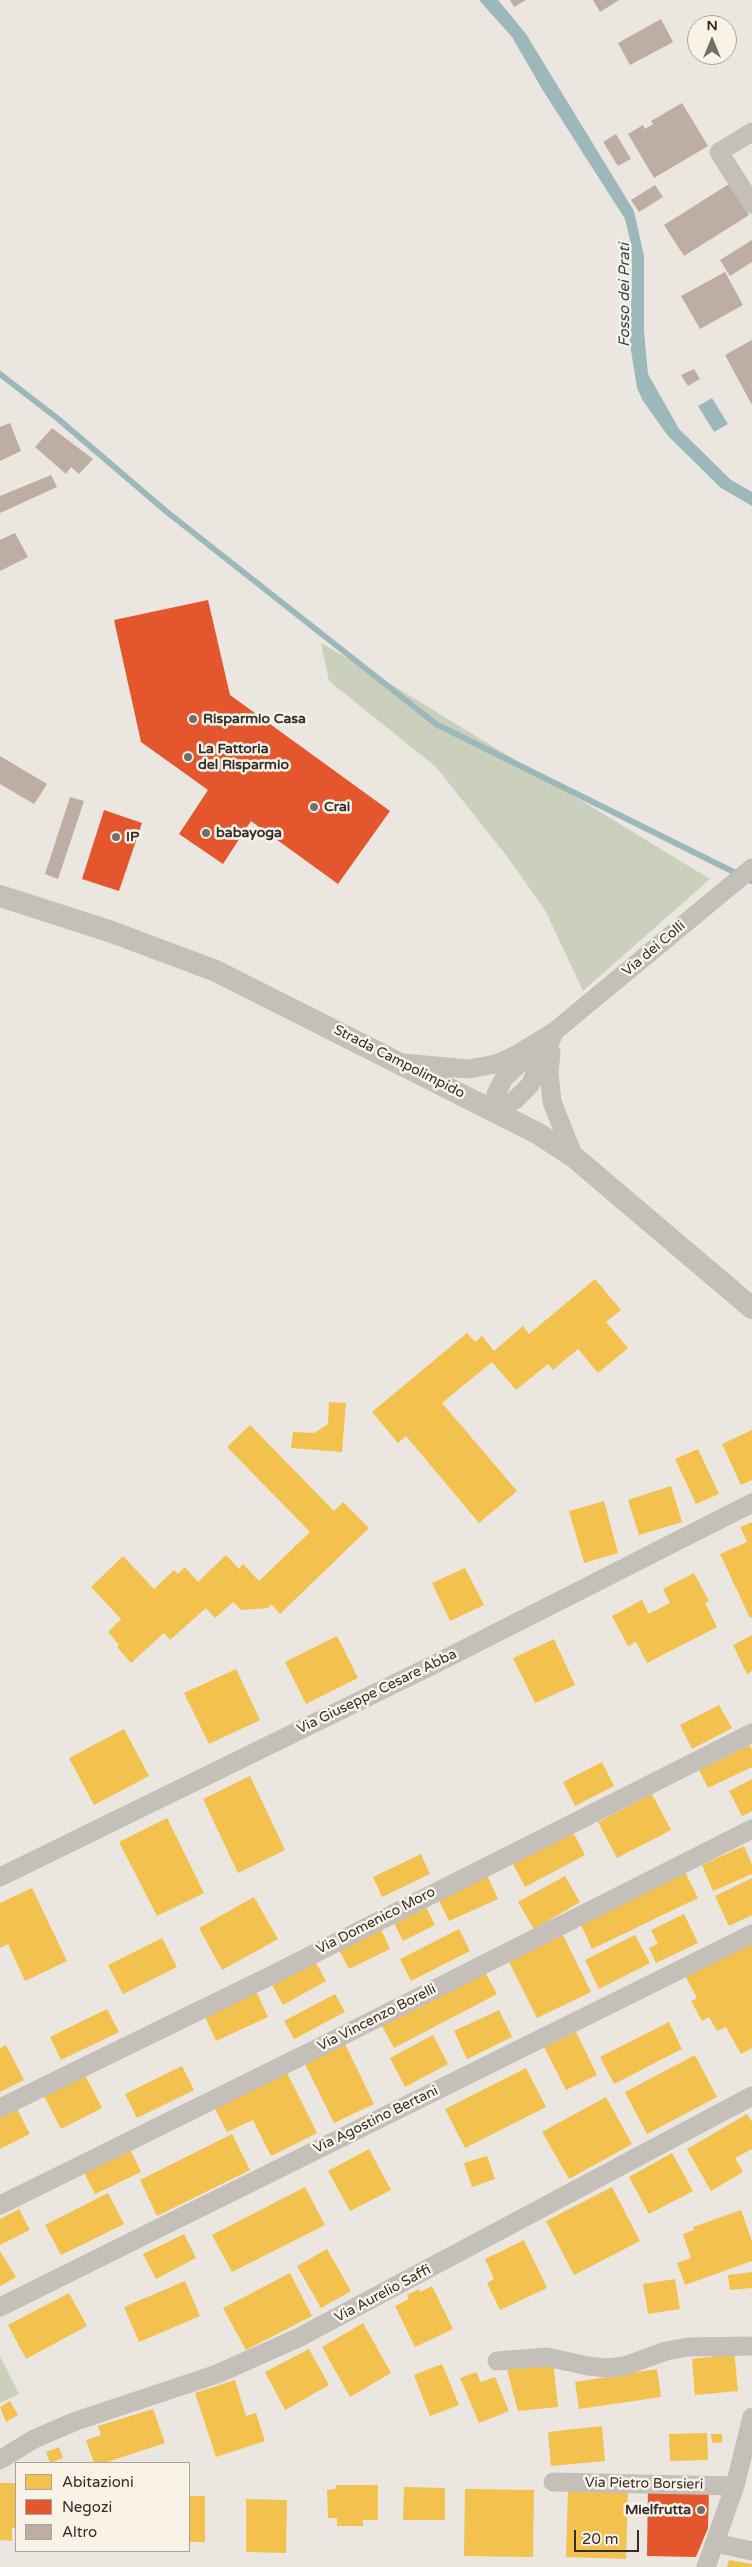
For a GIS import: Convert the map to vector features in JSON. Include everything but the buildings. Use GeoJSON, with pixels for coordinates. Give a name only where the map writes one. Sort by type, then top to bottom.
{"type":"FeatureCollection","features":[{"type":"Feature","properties":{"kind":"street"},"geometry":{"type":"LineString","coordinates":[[752,132],[719,152],[752,204]]}},
{"type":"Feature","properties":{"kind":"street","name":"Via dei Colli"},"geometry":{"type":"LineString","coordinates":[[398,1062],[458,1069],[487,1066],[514,1056],[555,1031],[752,868]]}},
{"type":"Feature","properties":{"kind":"street","name":"Strada Campolimpido"},"geometry":{"type":"LineString","coordinates":[[0,896],[126,937],[216,971],[537,1133],[574,1157],[752,1308]]}},
{"type":"Feature","properties":{"kind":"street"},"geometry":{"type":"LineString","coordinates":[[555,1031],[549,1064],[550,1092],[557,1116],[574,1157]]}},
{"type":"Feature","properties":{"kind":"street","name":"Via dei Colli"},"geometry":{"type":"LineString","coordinates":[[493,1111],[515,1100],[530,1084],[555,1031]]}},
{"type":"Feature","properties":{"kind":"street","name":"Via Giuseppe Cesare Abba"},"geometry":{"type":"LineString","coordinates":[[0,1877],[437,1663],[752,1503]]}},
{"type":"Feature","properties":{"kind":"street","name":"Via Domenico Moro"},"geometry":{"type":"LineString","coordinates":[[0,2108],[268,1977],[752,1733]]}},
{"type":"Feature","properties":{"kind":"street","name":"Via Vincenzo Borelli"},"geometry":{"type":"LineString","coordinates":[[0,2205],[318,2048],[752,1829]]}},
{"type":"Feature","properties":{"kind":"street","name":"Via Agostino Bertani"},"geometry":{"type":"LineString","coordinates":[[0,2307],[752,1934]]}},
{"type":"Feature","properties":{"kind":"street","name":"Via Aurelio Saffi"},"geometry":{"type":"LineString","coordinates":[[0,2460],[34,2439],[76,2421],[217,2374],[298,2338],[752,2096]]}},
{"type":"Feature","properties":{"kind":"street"},"geometry":{"type":"LineString","coordinates":[[497,2362],[547,2357],[607,2368],[625,2366],[680,2348],[752,2346]]}},
{"type":"Feature","properties":{"kind":"street"},"geometry":{"type":"LineString","coordinates":[[706,2567],[735,2486],[752,2417]]}},
{"type":"Feature","properties":{"kind":"street","name":"Via Pietro Borsieri"},"geometry":{"type":"LineString","coordinates":[[553,2482],[735,2486]]}},
{"type":"Feature","properties":{"kind":"street"},"geometry":{"type":"LineString","coordinates":[[715,2543],[752,2551]]}},
{"type":"Feature","properties":{"kind":"green space"},"geometry":{"type":"Polygon","coordinates":[[[321,643],[710,879],[583,991],[545,910],[506,855],[436,767],[329,681],[321,643]]]}},
{"type":"Feature","properties":{"kind":"green space"},"geometry":{"type":"Polygon","coordinates":[[[0,2356],[19,2394],[0,2403],[0,2356]]]}},
{"type":"Feature","properties":{"kind":"water"},"geometry":{"type":"Polygon","coordinates":[[[479,0],[498,0],[526,34],[634,211],[644,256],[644,331],[648,374],[679,429],[731,480],[752,492],[752,506],[721,488],[668,436],[643,401],[637,388],[630,344],[632,266],[631,244],[625,219],[542,89],[512,37],[479,0]]]}},
{"type":"Feature","properties":{"kind":"water"},"geometry":{"type":"Polygon","coordinates":[[[712,398],[728,424],[714,432],[698,406],[712,398]]]}},
{"type":"Feature","properties":{"kind":"waterway"},"geometry":{"type":"LineString","coordinates":[[0,374],[57,418],[167,512],[436,724],[752,881]]}},
{"type":"Feature","properties":{"kind":"place","name":"Risparmio Casa"},"geometry":{"type":"Point","coordinates":[193,719]}},
{"type":"Feature","properties":{"kind":"place","name":"La Fattoria del Risparmio"},"geometry":{"type":"Point","coordinates":[188,757]}},
{"type":"Feature","properties":{"kind":"place","name":"Crai"},"geometry":{"type":"Point","coordinates":[314,807]}},
{"type":"Feature","properties":{"kind":"place","name":"babayoga"},"geometry":{"type":"Point","coordinates":[206,833]}},
{"type":"Feature","properties":{"kind":"place","name":"IP"},"geometry":{"type":"Point","coordinates":[116,837]}},
{"type":"Feature","properties":{"kind":"place","name":"Mielfrutta"},"geometry":{"type":"Point","coordinates":[701,2510]}},
{"type":"Feature","properties":{"kind":"water label","name":"Fosso dei Prati"},"geometry":{"type":"Point","coordinates":[625,295]}}]}
